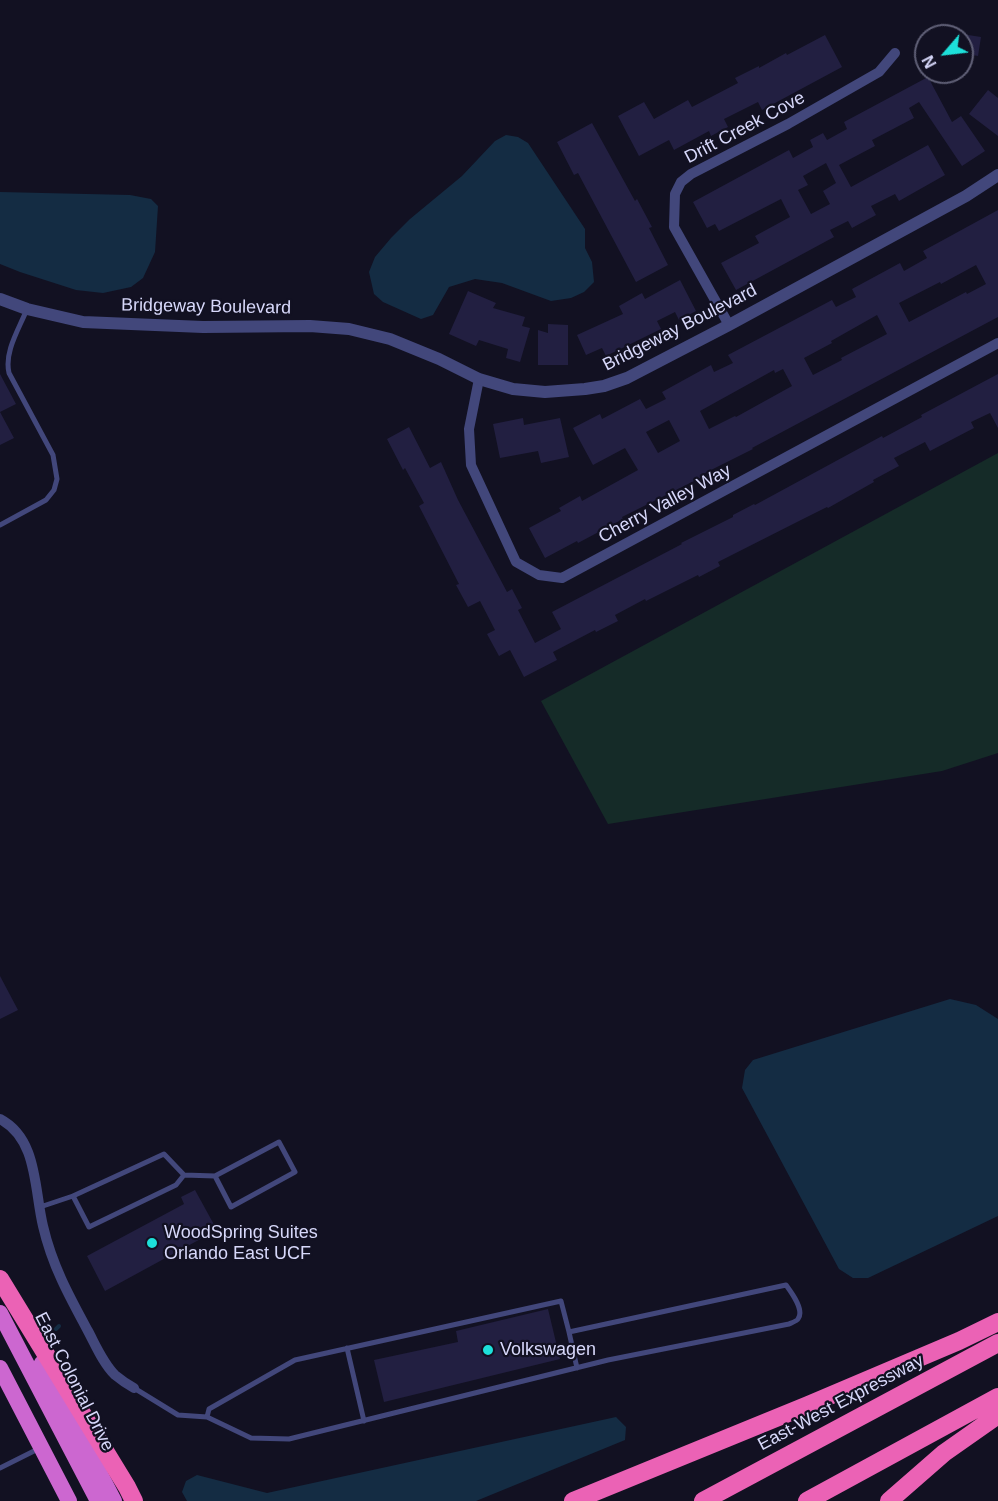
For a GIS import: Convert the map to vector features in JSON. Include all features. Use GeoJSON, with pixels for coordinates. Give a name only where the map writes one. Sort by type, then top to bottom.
{"type":"FeatureCollection","features":[{"type":"Feature","properties":{"kind":"highway","name":"East Colonial Drive"},"geometry":{"type":"LineString","coordinates":[[0,1281],[114,1501]]}},
{"type":"Feature","properties":{"kind":"highway"},"geometry":{"type":"LineString","coordinates":[[0,1281],[134,1501]]}},
{"type":"Feature","properties":{"kind":"highway"},"geometry":{"type":"LineString","coordinates":[[0,1313],[98,1501]]}},
{"type":"Feature","properties":{"kind":"highway"},"geometry":{"type":"LineString","coordinates":[[573,1501],[819,1401],[998,1322]]}},
{"type":"Feature","properties":{"kind":"highway","name":"East-West Expressway"},"geometry":{"type":"LineString","coordinates":[[704,1501],[998,1343]]}},
{"type":"Feature","properties":{"kind":"highway"},"geometry":{"type":"LineString","coordinates":[[0,1368],[69,1501]]}},
{"type":"Feature","properties":{"kind":"highway"},"geometry":{"type":"LineString","coordinates":[[807,1501],[998,1397]]}},
{"type":"Feature","properties":{"kind":"highway"},"geometry":{"type":"LineString","coordinates":[[889,1501],[944,1453],[998,1415]]}},
{"type":"Feature","properties":{"kind":"street","name":"Drift Creek Cove"},"geometry":{"type":"LineString","coordinates":[[729,326],[674,227],[675,194],[681,182],[691,174],[788,124],[879,72],[895,53]]}},
{"type":"Feature","properties":{"kind":"street","name":"Bridgeway Boulevard"},"geometry":{"type":"LineString","coordinates":[[0,299],[27,309],[83,322],[203,327],[310,326],[349,329],[390,339],[439,359],[479,379],[513,389],[545,392],[585,389],[627,378],[729,326],[966,196],[998,175]]}},
{"type":"Feature","properties":{"kind":"street","name":"Cherry Valley Way"},"geometry":{"type":"LineString","coordinates":[[479,379],[469,429],[471,465],[516,562],[539,575],[562,578],[998,343]]}},
{"type":"Feature","properties":{"kind":"street"},"geometry":{"type":"LineString","coordinates":[[0,1119],[20,1134],[27,1149],[33,1168],[43,1225],[53,1262],[63,1285],[108,1366],[124,1382],[134,1388]]}},
{"type":"Feature","properties":{"kind":"lane"},"geometry":{"type":"LineString","coordinates":[[0,525],[46,500],[54,490],[57,479],[53,454],[9,373],[7,365],[27,309]]}},
{"type":"Feature","properties":{"kind":"lane"},"geometry":{"type":"LineString","coordinates":[[40,1207],[73,1196],[164,1154],[184,1175],[214,1176],[279,1142],[295,1172],[231,1207],[214,1176]]}},
{"type":"Feature","properties":{"kind":"lane"},"geometry":{"type":"LineString","coordinates":[[73,1196],[89,1227],[176,1185],[184,1175]]}},
{"type":"Feature","properties":{"kind":"lane"},"geometry":{"type":"LineString","coordinates":[[134,1388],[178,1415],[207,1417],[251,1438],[289,1439],[619,1358],[789,1324],[798,1320],[800,1314],[798,1301],[786,1285],[569,1332]]}},
{"type":"Feature","properties":{"kind":"lane"},"geometry":{"type":"LineString","coordinates":[[207,1417],[209,1409],[295,1360],[561,1301],[578,1368]]}},
{"type":"Feature","properties":{"kind":"lane"},"geometry":{"type":"LineString","coordinates":[[346,1348],[364,1421]]}},
{"type":"Feature","properties":{"kind":"lane"},"geometry":{"type":"LineString","coordinates":[[0,1468],[41,1448]]}},
{"type":"Feature","properties":{"kind":"green space"},"geometry":{"type":"Polygon","coordinates":[[[998,453],[998,753],[942,771],[608,824],[541,701],[998,453]]]}},
{"type":"Feature","properties":{"kind":"water"},"geometry":{"type":"Polygon","coordinates":[[[506,135],[518,137],[528,143],[585,229],[585,248],[592,262],[594,282],[584,292],[571,298],[551,301],[502,283],[475,279],[449,287],[433,315],[421,319],[383,302],[374,294],[369,272],[375,257],[410,219],[462,176],[495,141],[506,135]]]}},
{"type":"Feature","properties":{"kind":"water"},"geometry":{"type":"Polygon","coordinates":[[[0,192],[130,195],[151,199],[158,206],[155,252],[143,278],[131,287],[103,293],[76,290],[0,264],[0,192]]]}},
{"type":"Feature","properties":{"kind":"water"},"geometry":{"type":"Polygon","coordinates":[[[950,999],[976,1005],[998,1019],[998,1216],[868,1278],[853,1278],[839,1269],[742,1088],[745,1070],[753,1060],[950,999]]]}},
{"type":"Feature","properties":{"kind":"water"},"geometry":{"type":"Polygon","coordinates":[[[616,1417],[626,1427],[625,1440],[476,1501],[187,1501],[182,1492],[186,1481],[197,1475],[267,1493],[616,1417]]]}},
{"type":"Feature","properties":{"kind":"building"},"geometry":{"type":"Polygon","coordinates":[[[825,35],[842,67],[762,110],[758,102],[724,119],[728,127],[711,136],[709,131],[674,150],[669,140],[639,156],[618,116],[644,102],[654,119],[688,100],[692,107],[738,83],[735,78],[825,35]]]}},
{"type":"Feature","properties":{"kind":"building"},"geometry":{"type":"Polygon","coordinates":[[[974,36],[981,37],[978,56],[974,55],[974,36]]]}},
{"type":"Feature","properties":{"kind":"building"},"geometry":{"type":"Polygon","coordinates":[[[915,84],[932,84],[952,122],[961,116],[985,151],[962,166],[919,102],[909,108],[914,118],[872,140],[875,146],[839,165],[851,187],[928,145],[945,175],[899,201],[895,194],[871,206],[876,215],[852,228],[848,221],[830,230],[834,237],[736,290],[721,263],[759,243],[755,236],[790,217],[781,199],[719,231],[715,224],[707,228],[693,202],[789,150],[793,158],[813,147],[810,140],[823,133],[827,140],[847,129],[844,122],[915,84]],[[826,163],[803,176],[808,185],[798,190],[811,214],[830,204],[823,191],[836,183],[826,163]]]}},
{"type":"Feature","properties":{"kind":"building"},"geometry":{"type":"Polygon","coordinates":[[[988,90],[998,98],[998,136],[969,114],[988,90]]]}},
{"type":"Feature","properties":{"kind":"building"},"geometry":{"type":"Polygon","coordinates":[[[592,123],[652,227],[649,228],[668,265],[636,282],[578,173],[574,175],[557,142],[592,123]]]}},
{"type":"Feature","properties":{"kind":"building"},"geometry":{"type":"Polygon","coordinates":[[[998,210],[998,317],[701,475],[702,477],[622,517],[623,519],[578,543],[577,541],[545,558],[529,528],[561,511],[559,508],[580,496],[582,501],[638,470],[625,448],[593,465],[573,428],[600,414],[602,419],[640,399],[646,409],[666,399],[662,392],[711,365],[714,372],[733,363],[728,355],[832,300],[836,307],[856,297],[852,289],[900,263],[904,271],[927,258],[923,251],[998,210]],[[976,265],[941,284],[940,282],[899,303],[909,322],[986,284],[976,265]],[[877,315],[831,341],[832,343],[804,358],[813,375],[887,334],[877,315]],[[783,369],[775,373],[774,370],[700,411],[709,429],[792,386],[783,369]],[[669,420],[646,432],[658,453],[680,441],[669,420]]]}},
{"type":"Feature","properties":{"kind":"building"},"geometry":{"type":"Polygon","coordinates":[[[680,280],[696,311],[679,320],[675,312],[657,321],[661,329],[606,356],[602,348],[586,355],[577,335],[623,314],[619,306],[642,293],[645,299],[680,280]]]}},
{"type":"Feature","properties":{"kind":"building"},"geometry":{"type":"Polygon","coordinates":[[[468,291],[496,303],[493,308],[525,317],[522,326],[530,328],[520,362],[506,358],[508,349],[479,340],[476,346],[449,334],[468,291]]]}},
{"type":"Feature","properties":{"kind":"building"},"geometry":{"type":"Polygon","coordinates":[[[548,324],[568,325],[568,365],[538,365],[538,330],[548,333],[548,324]]]}},
{"type":"Feature","properties":{"kind":"building"},"geometry":{"type":"Polygon","coordinates":[[[0,374],[16,404],[0,412],[0,374]]]}},
{"type":"Feature","properties":{"kind":"building"},"geometry":{"type":"Polygon","coordinates":[[[998,374],[998,428],[990,413],[971,422],[974,428],[930,451],[925,442],[894,458],[899,466],[873,480],[874,482],[828,508],[718,562],[720,566],[699,577],[698,575],[615,615],[618,621],[553,652],[557,660],[524,677],[510,650],[499,656],[487,634],[495,630],[480,601],[468,607],[456,585],[459,584],[419,506],[424,503],[387,439],[409,427],[430,468],[441,462],[458,500],[507,592],[512,589],[522,608],[518,610],[535,643],[561,629],[552,612],[882,436],[883,438],[998,374]]]}},
{"type":"Feature","properties":{"kind":"building"},"geometry":{"type":"Polygon","coordinates":[[[0,412],[14,438],[0,445],[0,412]]]}},
{"type":"Feature","properties":{"kind":"building"},"geometry":{"type":"Polygon","coordinates":[[[523,418],[524,425],[560,418],[569,457],[541,463],[538,451],[500,458],[493,424],[523,418]]]}},
{"type":"Feature","properties":{"kind":"building"},"geometry":{"type":"Polygon","coordinates":[[[0,976],[18,1010],[0,1019],[0,976]]]}},
{"type":"Feature","properties":{"kind":"building","name":"WoodSpring Suites Orlando East UCF"},"geometry":{"type":"Polygon","coordinates":[[[195,1190],[217,1230],[105,1291],[87,1256],[184,1204],[181,1197],[195,1190]]]}},
{"type":"Feature","properties":{"kind":"building","name":"Volkswagen"},"geometry":{"type":"Polygon","coordinates":[[[548,1309],[560,1359],[384,1402],[374,1360],[458,1342],[456,1331],[548,1309]]]}},
{"type":"Feature","properties":{"kind":"waterway"},"geometry":{"type":"LineString","coordinates":[[56,1329],[59,1326]]}},
{"type":"Feature","properties":{"kind":"place","name":"WoodSpring Suites Orlando East UCF"},"geometry":{"type":"Point","coordinates":[152,1243]}},
{"type":"Feature","properties":{"kind":"place","name":"Volkswagen"},"geometry":{"type":"Point","coordinates":[488,1350]}}]}
